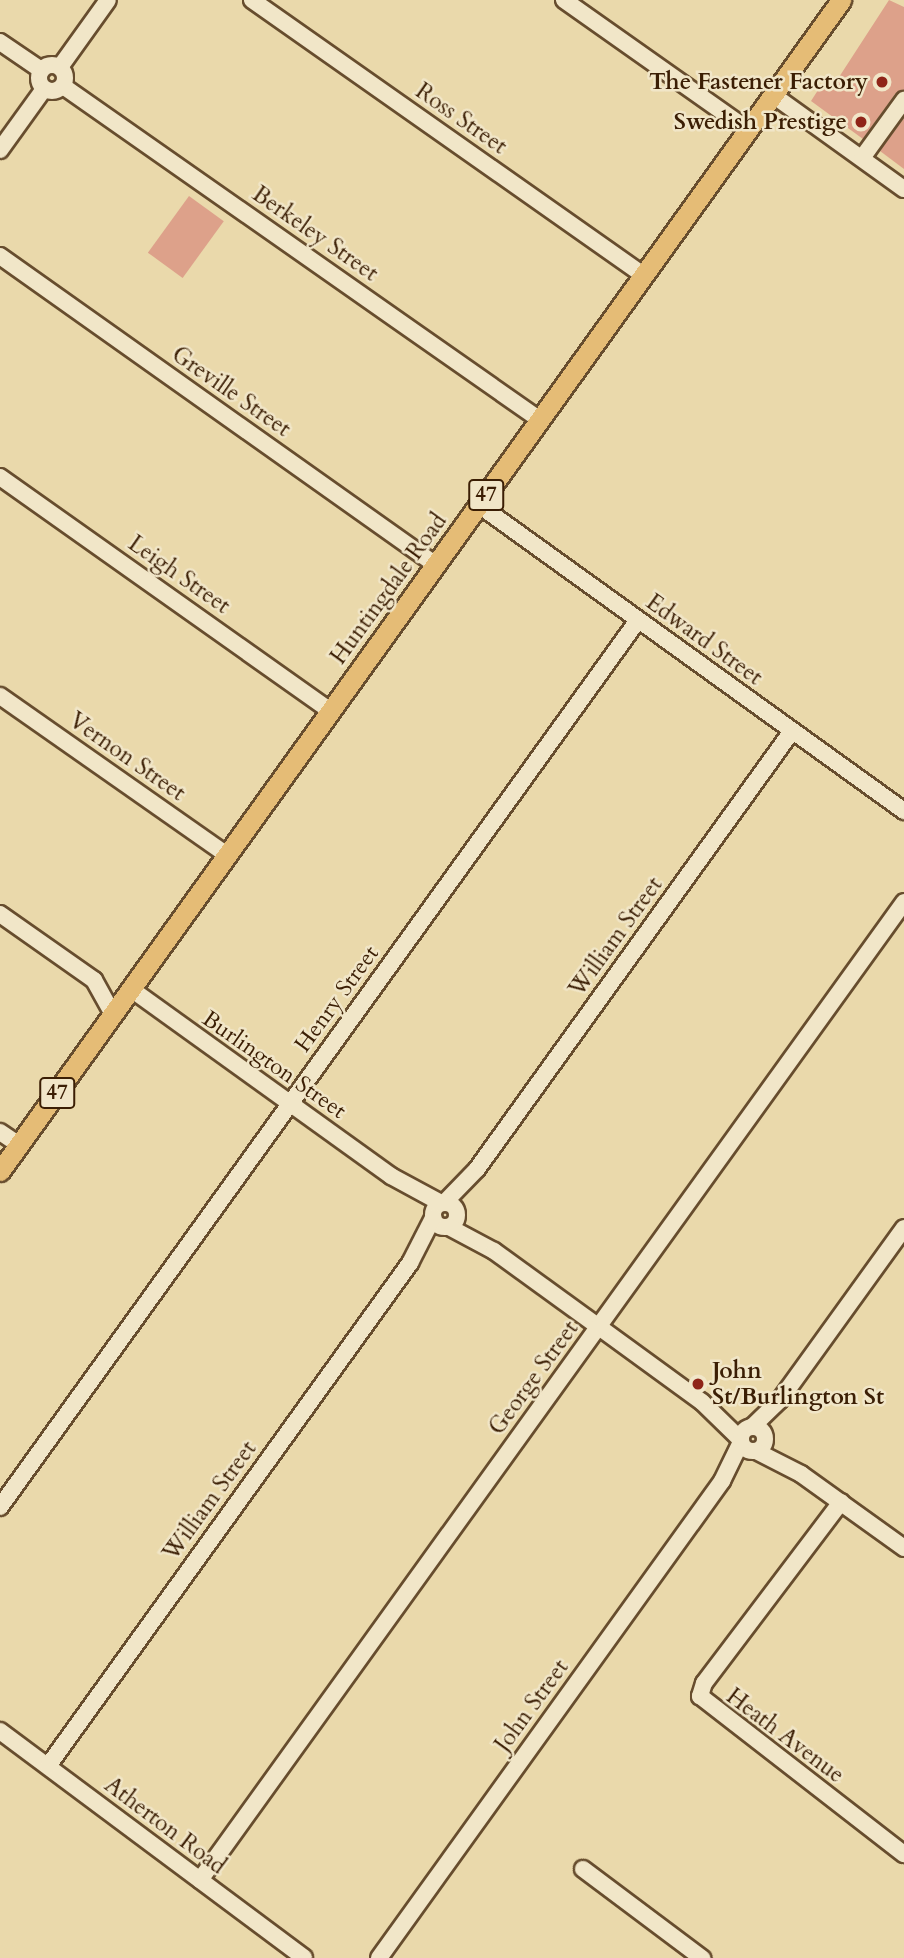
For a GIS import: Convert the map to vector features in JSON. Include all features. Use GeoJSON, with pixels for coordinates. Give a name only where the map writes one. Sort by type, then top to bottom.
{"type":"FeatureCollection","features":[{"type":"Feature","properties":{"kind":"main road","name":"Huntingdale Road"},"geometry":{"type":"LineString","coordinates":[[0,1171],[841,0]]}},
{"type":"Feature","properties":{"kind":"street"},"geometry":{"type":"LineString","coordinates":[[60,67],[108,0]]}},
{"type":"Feature","properties":{"kind":"street","name":"Ross Street"},"geometry":{"type":"LineString","coordinates":[[251,0],[644,275]]}},
{"type":"Feature","properties":{"kind":"street"},"geometry":{"type":"LineString","coordinates":[[564,0],[748,130]]}},
{"type":"Feature","properties":{"kind":"street"},"geometry":{"type":"LineString","coordinates":[[0,42],[41,70]]}},
{"type":"Feature","properties":{"kind":"street"},"geometry":{"type":"LineString","coordinates":[[50,65],[60,67],[65,75],[63,86],[54,92],[44,89],[38,79],[41,70],[50,65]]}},
{"type":"Feature","properties":{"kind":"street","name":"Berkeley Street"},"geometry":{"type":"LineString","coordinates":[[63,86],[540,420]]}},
{"type":"Feature","properties":{"kind":"street"},"geometry":{"type":"LineString","coordinates":[[0,150],[44,89]]}},
{"type":"Feature","properties":{"kind":"street"},"geometry":{"type":"LineString","coordinates":[[773,95],[904,189]]}},
{"type":"Feature","properties":{"kind":"street"},"geometry":{"type":"LineString","coordinates":[[862,158],[904,100]]}},
{"type":"Feature","properties":{"kind":"street","name":"Greville Street"},"geometry":{"type":"LineString","coordinates":[[0,256],[436,565]]}},
{"type":"Feature","properties":{"kind":"street","name":"Leigh Street"},"geometry":{"type":"LineString","coordinates":[[0,477],[331,711]]}},
{"type":"Feature","properties":{"kind":"street","name":"Edward Street"},"geometry":{"type":"LineString","coordinates":[[479,505],[904,811]]}},
{"type":"Feature","properties":{"kind":"street","name":"Henry Street"},"geometry":{"type":"LineString","coordinates":[[0,1507],[638,620]]}},
{"type":"Feature","properties":{"kind":"street","name":"Vernon Street"},"geometry":{"type":"LineString","coordinates":[[0,696],[227,855]]}},
{"type":"Feature","properties":{"kind":"street","name":"William Street"},"geometry":{"type":"LineString","coordinates":[[48,1766],[792,731]]}},
{"type":"Feature","properties":{"kind":"street","name":"George Street"},"geometry":{"type":"LineString","coordinates":[[200,1880],[904,902]]}},
{"type":"Feature","properties":{"kind":"street"},"geometry":{"type":"LineString","coordinates":[[0,914],[94,980],[113,1014]]}},
{"type":"Feature","properties":{"kind":"street","name":"Burlington Street"},"geometry":{"type":"LineString","coordinates":[[131,989],[904,1548]]}},
{"type":"Feature","properties":{"kind":"street"},"geometry":{"type":"LineString","coordinates":[[0,1132],[19,1145]]}},
{"type":"Feature","properties":{"kind":"street","name":"John Street"},"geometry":{"type":"LineString","coordinates":[[379,1958],[904,1228]]}},
{"type":"Feature","properties":{"kind":"street","name":"Heath Avenue"},"geometry":{"type":"LineString","coordinates":[[841,1502],[704,1684],[699,1696],[904,1854]]}},
{"type":"Feature","properties":{"kind":"street","name":"Atherton Road"},"geometry":{"type":"LineString","coordinates":[[0,1731],[303,1958]]}},
{"type":"Feature","properties":{"kind":"street"},"geometry":{"type":"LineString","coordinates":[[583,1869],[702,1958]]}},
{"type":"Feature","properties":{"kind":"building"},"geometry":{"type":"Polygon","coordinates":[[[889,0],[904,7],[904,90],[895,94],[863,139],[811,101],[822,84],[830,91],[889,0]]]}},
{"type":"Feature","properties":{"kind":"building"},"geometry":{"type":"Polygon","coordinates":[[[904,118],[904,169],[880,151],[904,118]]]}},
{"type":"Feature","properties":{"kind":"building"},"geometry":{"type":"Polygon","coordinates":[[[189,196],[224,221],[183,278],[148,253],[189,196]]]}},
{"type":"Feature","properties":{"kind":"place","name":"The Fastener Factory"},"geometry":{"type":"Point","coordinates":[882,82]}},
{"type":"Feature","properties":{"kind":"place","name":"Swedish Prestige"},"geometry":{"type":"Point","coordinates":[861,122]}},
{"type":"Feature","properties":{"kind":"place","name":"John St/Burlington St"},"geometry":{"type":"Point","coordinates":[698,1384]}}]}
